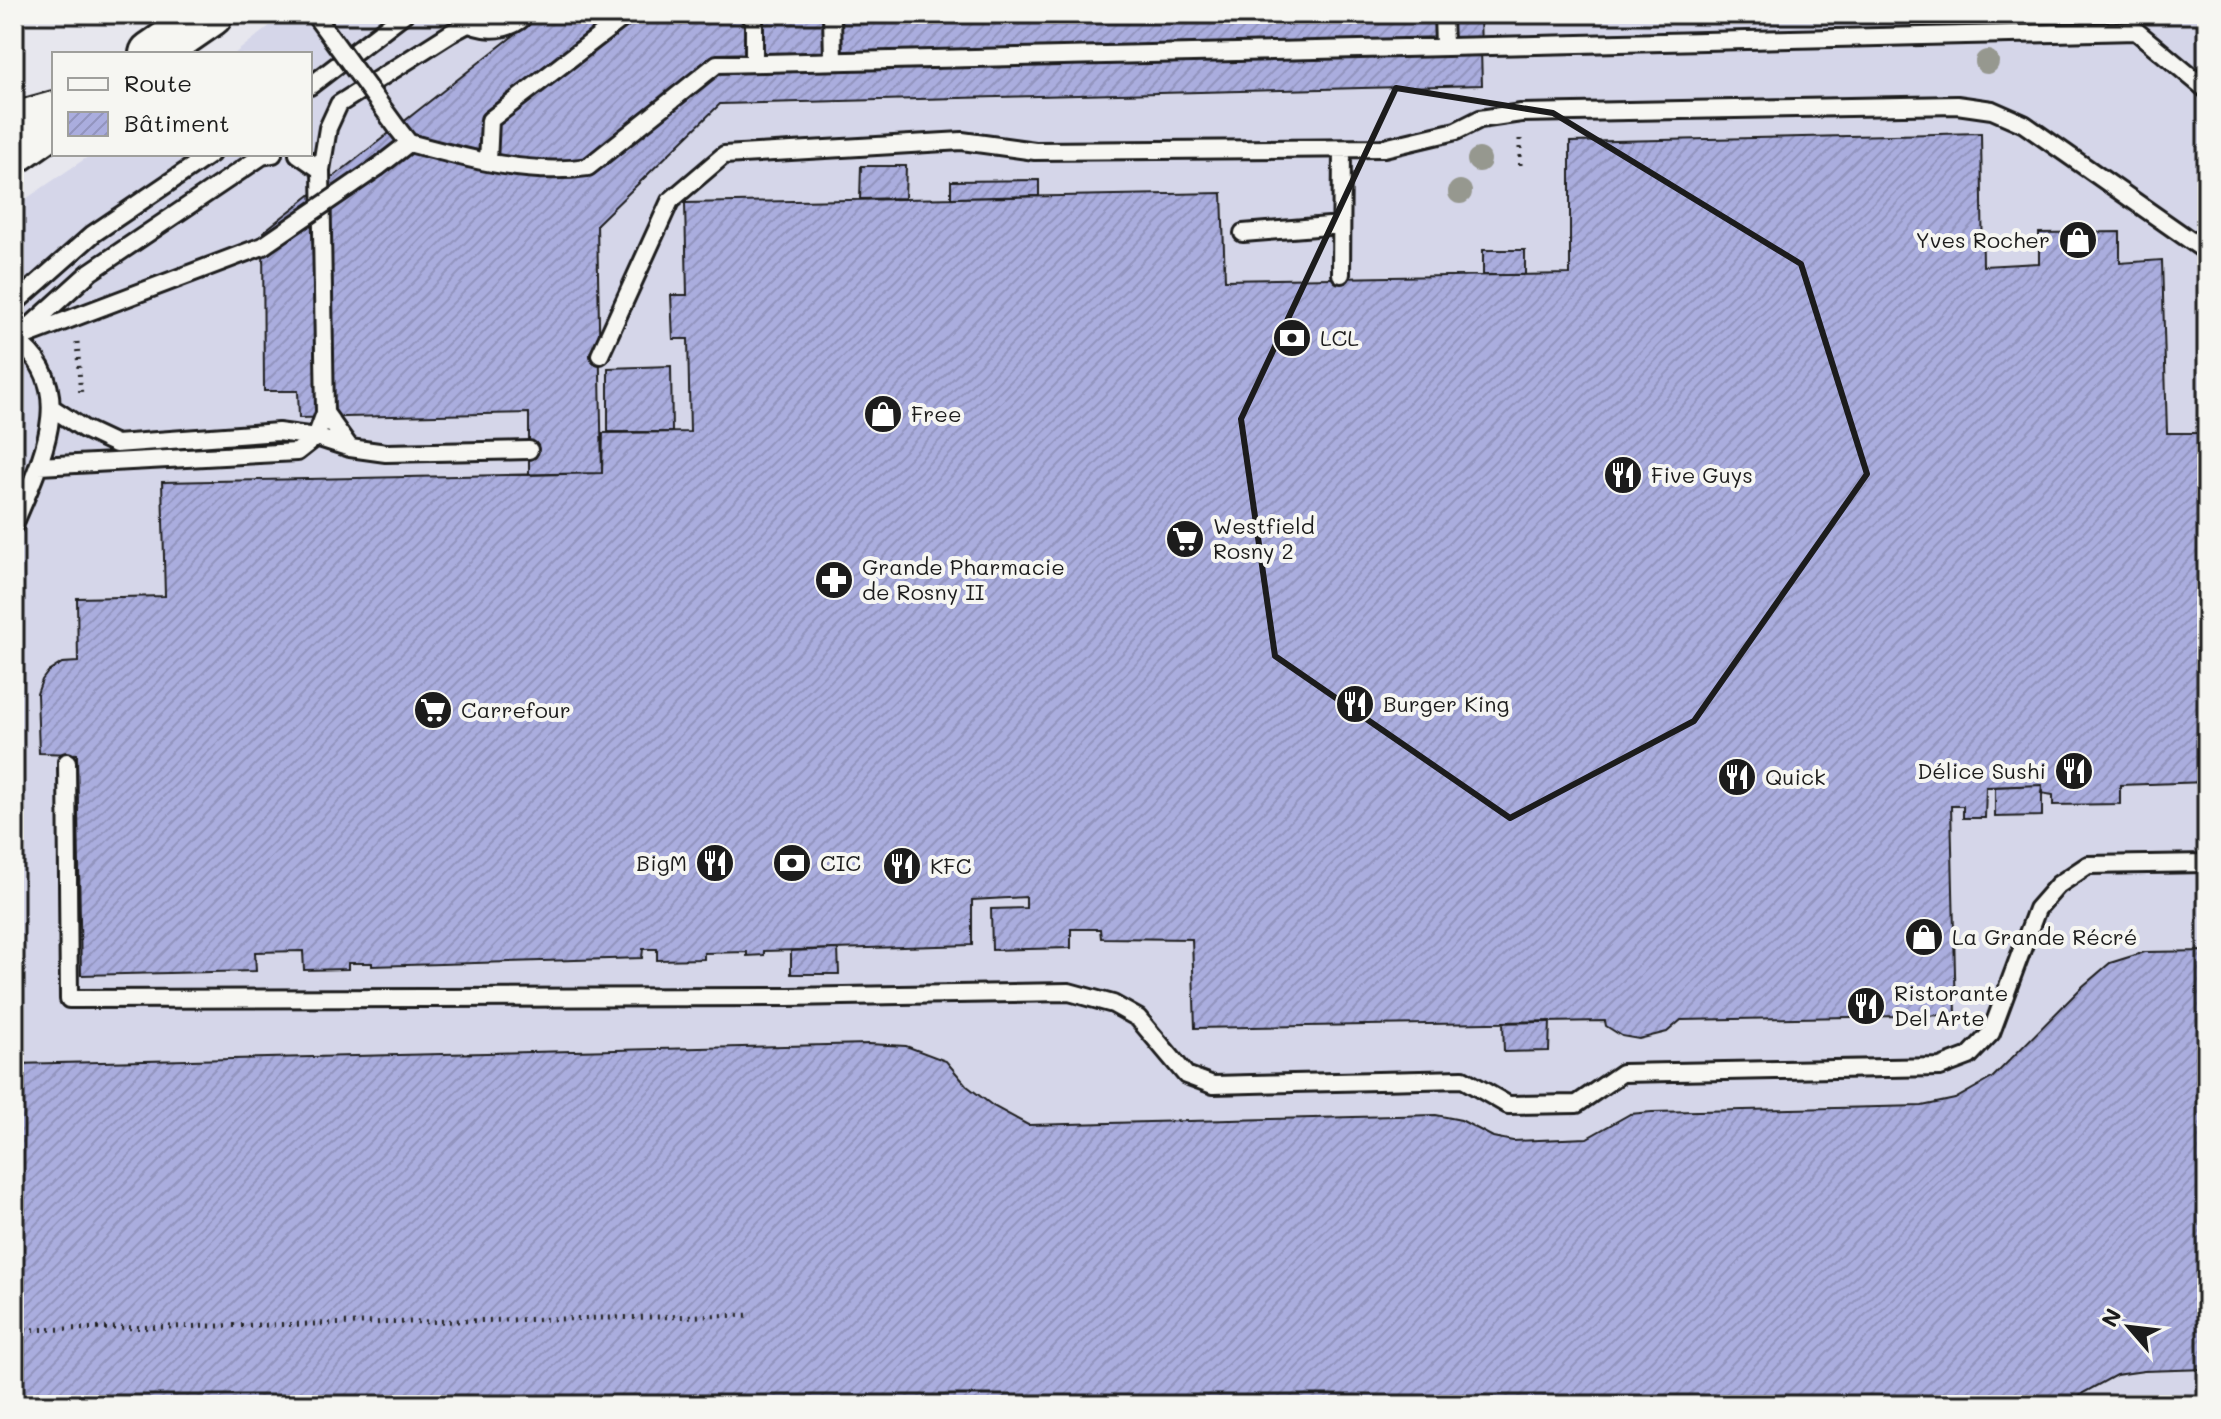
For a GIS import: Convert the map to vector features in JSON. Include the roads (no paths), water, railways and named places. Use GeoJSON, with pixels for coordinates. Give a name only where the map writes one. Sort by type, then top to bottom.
{"type":"FeatureCollection","features":[{"type":"Feature","properties":{"kind":"main road"},"geometry":{"type":"LineString","coordinates":[[155,52],[210,14]]}},
{"type":"Feature","properties":{"kind":"main road"},"geometry":{"type":"LineString","coordinates":[[14,151],[52,124]]}},
{"type":"Feature","properties":{"kind":"street"},"geometry":{"type":"LineString","coordinates":[[472,17],[493,21],[515,14]]}},
{"type":"Feature","properties":{"kind":"street"},"geometry":{"type":"LineString","coordinates":[[14,119],[52,109]]}},
{"type":"Feature","properties":{"kind":"lane"},"geometry":{"type":"LineString","coordinates":[[314,14],[409,143],[488,162],[573,169],[588,167],[717,64],[2136,31],[2207,90]]}},
{"type":"Feature","properties":{"kind":"lane"},"geometry":{"type":"LineString","coordinates":[[312,84],[404,14]]}},
{"type":"Feature","properties":{"kind":"lane"},"geometry":{"type":"LineString","coordinates":[[488,162],[490,120],[628,14]]}},
{"type":"Feature","properties":{"kind":"lane"},"geometry":{"type":"LineString","coordinates":[[748,14],[754,20],[754,63]]}},
{"type":"Feature","properties":{"kind":"lane"},"geometry":{"type":"LineString","coordinates":[[832,14],[833,61]]}},
{"type":"Feature","properties":{"kind":"lane"},"geometry":{"type":"LineString","coordinates":[[1443,14],[1444,46]]}},
{"type":"Feature","properties":{"kind":"lane"},"geometry":{"type":"LineString","coordinates":[[39,466],[297,452],[316,437],[325,413],[321,170],[328,128],[339,104],[472,17]]}},
{"type":"Feature","properties":{"kind":"lane"},"geometry":{"type":"LineString","coordinates":[[600,355],[670,201],[724,155],[962,141],[1035,151],[1384,148],[1456,131],[1480,119],[1521,113],[1957,105],[1992,110],[2024,124],[2207,252]]}},
{"type":"Feature","properties":{"kind":"lane"},"geometry":{"type":"LineString","coordinates":[[15,339],[263,246],[409,143]]}},
{"type":"Feature","properties":{"kind":"lane"},"geometry":{"type":"LineString","coordinates":[[1341,274],[1342,149]]}},
{"type":"Feature","properties":{"kind":"lane"},"geometry":{"type":"LineString","coordinates":[[14,304],[93,234],[208,156]]}},
{"type":"Feature","properties":{"kind":"lane"},"geometry":{"type":"LineString","coordinates":[[15,339],[90,272],[262,156]]}},
{"type":"Feature","properties":{"kind":"lane"},"geometry":{"type":"LineString","coordinates":[[301,156],[321,170]]}},
{"type":"Feature","properties":{"kind":"lane"},"geometry":{"type":"LineString","coordinates":[[1243,233],[1341,225]]}},
{"type":"Feature","properties":{"kind":"lane"},"geometry":{"type":"LineString","coordinates":[[14,525],[39,466],[52,408],[48,379],[36,359],[15,339]]}},
{"type":"Feature","properties":{"kind":"lane"},"geometry":{"type":"LineString","coordinates":[[52,408],[84,429],[116,444],[278,432],[386,453],[529,450]]}},
{"type":"Feature","properties":{"kind":"lane"},"geometry":{"type":"LineString","coordinates":[[325,413],[350,448]]}},
{"type":"Feature","properties":{"kind":"lane"},"geometry":{"type":"LineString","coordinates":[[67,762],[69,999],[771,997],[1069,992],[1113,1004],[1138,1018],[1186,1075],[1213,1085],[1463,1079],[1508,1105],[1577,1104],[1622,1073],[1940,1067],[1969,1056],[1991,1033],[2037,909],[2058,885],[2088,865],[2207,863]]}},
{"type":"Feature","properties":{"kind":"place","name":"Yves Rocher"},"geometry":{"type":"Point","coordinates":[2078,240]}},
{"type":"Feature","properties":{"kind":"place","name":"LCL"},"geometry":{"type":"Point","coordinates":[1292,338]}},
{"type":"Feature","properties":{"kind":"place","name":"Free"},"geometry":{"type":"Point","coordinates":[883,414]}},
{"type":"Feature","properties":{"kind":"place","name":"Five Guys"},"geometry":{"type":"Point","coordinates":[1623,475]}},
{"type":"Feature","properties":{"kind":"place","name":"Westfield Rosny 2"},"geometry":{"type":"Point","coordinates":[1185,539]}},
{"type":"Feature","properties":{"kind":"place","name":"Grande Pharmacie de Rosny II"},"geometry":{"type":"Point","coordinates":[834,580]}},
{"type":"Feature","properties":{"kind":"place","name":"Burger King"},"geometry":{"type":"Point","coordinates":[1355,704]}},
{"type":"Feature","properties":{"kind":"place","name":"Carrefour"},"geometry":{"type":"Point","coordinates":[433,710]}},
{"type":"Feature","properties":{"kind":"place","name":"Délice Sushi"},"geometry":{"type":"Point","coordinates":[2074,771]}},
{"type":"Feature","properties":{"kind":"place","name":"Quick"},"geometry":{"type":"Point","coordinates":[1737,777]}},
{"type":"Feature","properties":{"kind":"place","name":"BigM"},"geometry":{"type":"Point","coordinates":[715,863]}},
{"type":"Feature","properties":{"kind":"place","name":"CIC"},"geometry":{"type":"Point","coordinates":[792,863]}},
{"type":"Feature","properties":{"kind":"place","name":"KFC"},"geometry":{"type":"Point","coordinates":[902,866]}},
{"type":"Feature","properties":{"kind":"place","name":"La Grande Récré"},"geometry":{"type":"Point","coordinates":[1924,937]}},
{"type":"Feature","properties":{"kind":"place","name":"Ristorante Del Arte"},"geometry":{"type":"Point","coordinates":[1866,1006]}}]}
